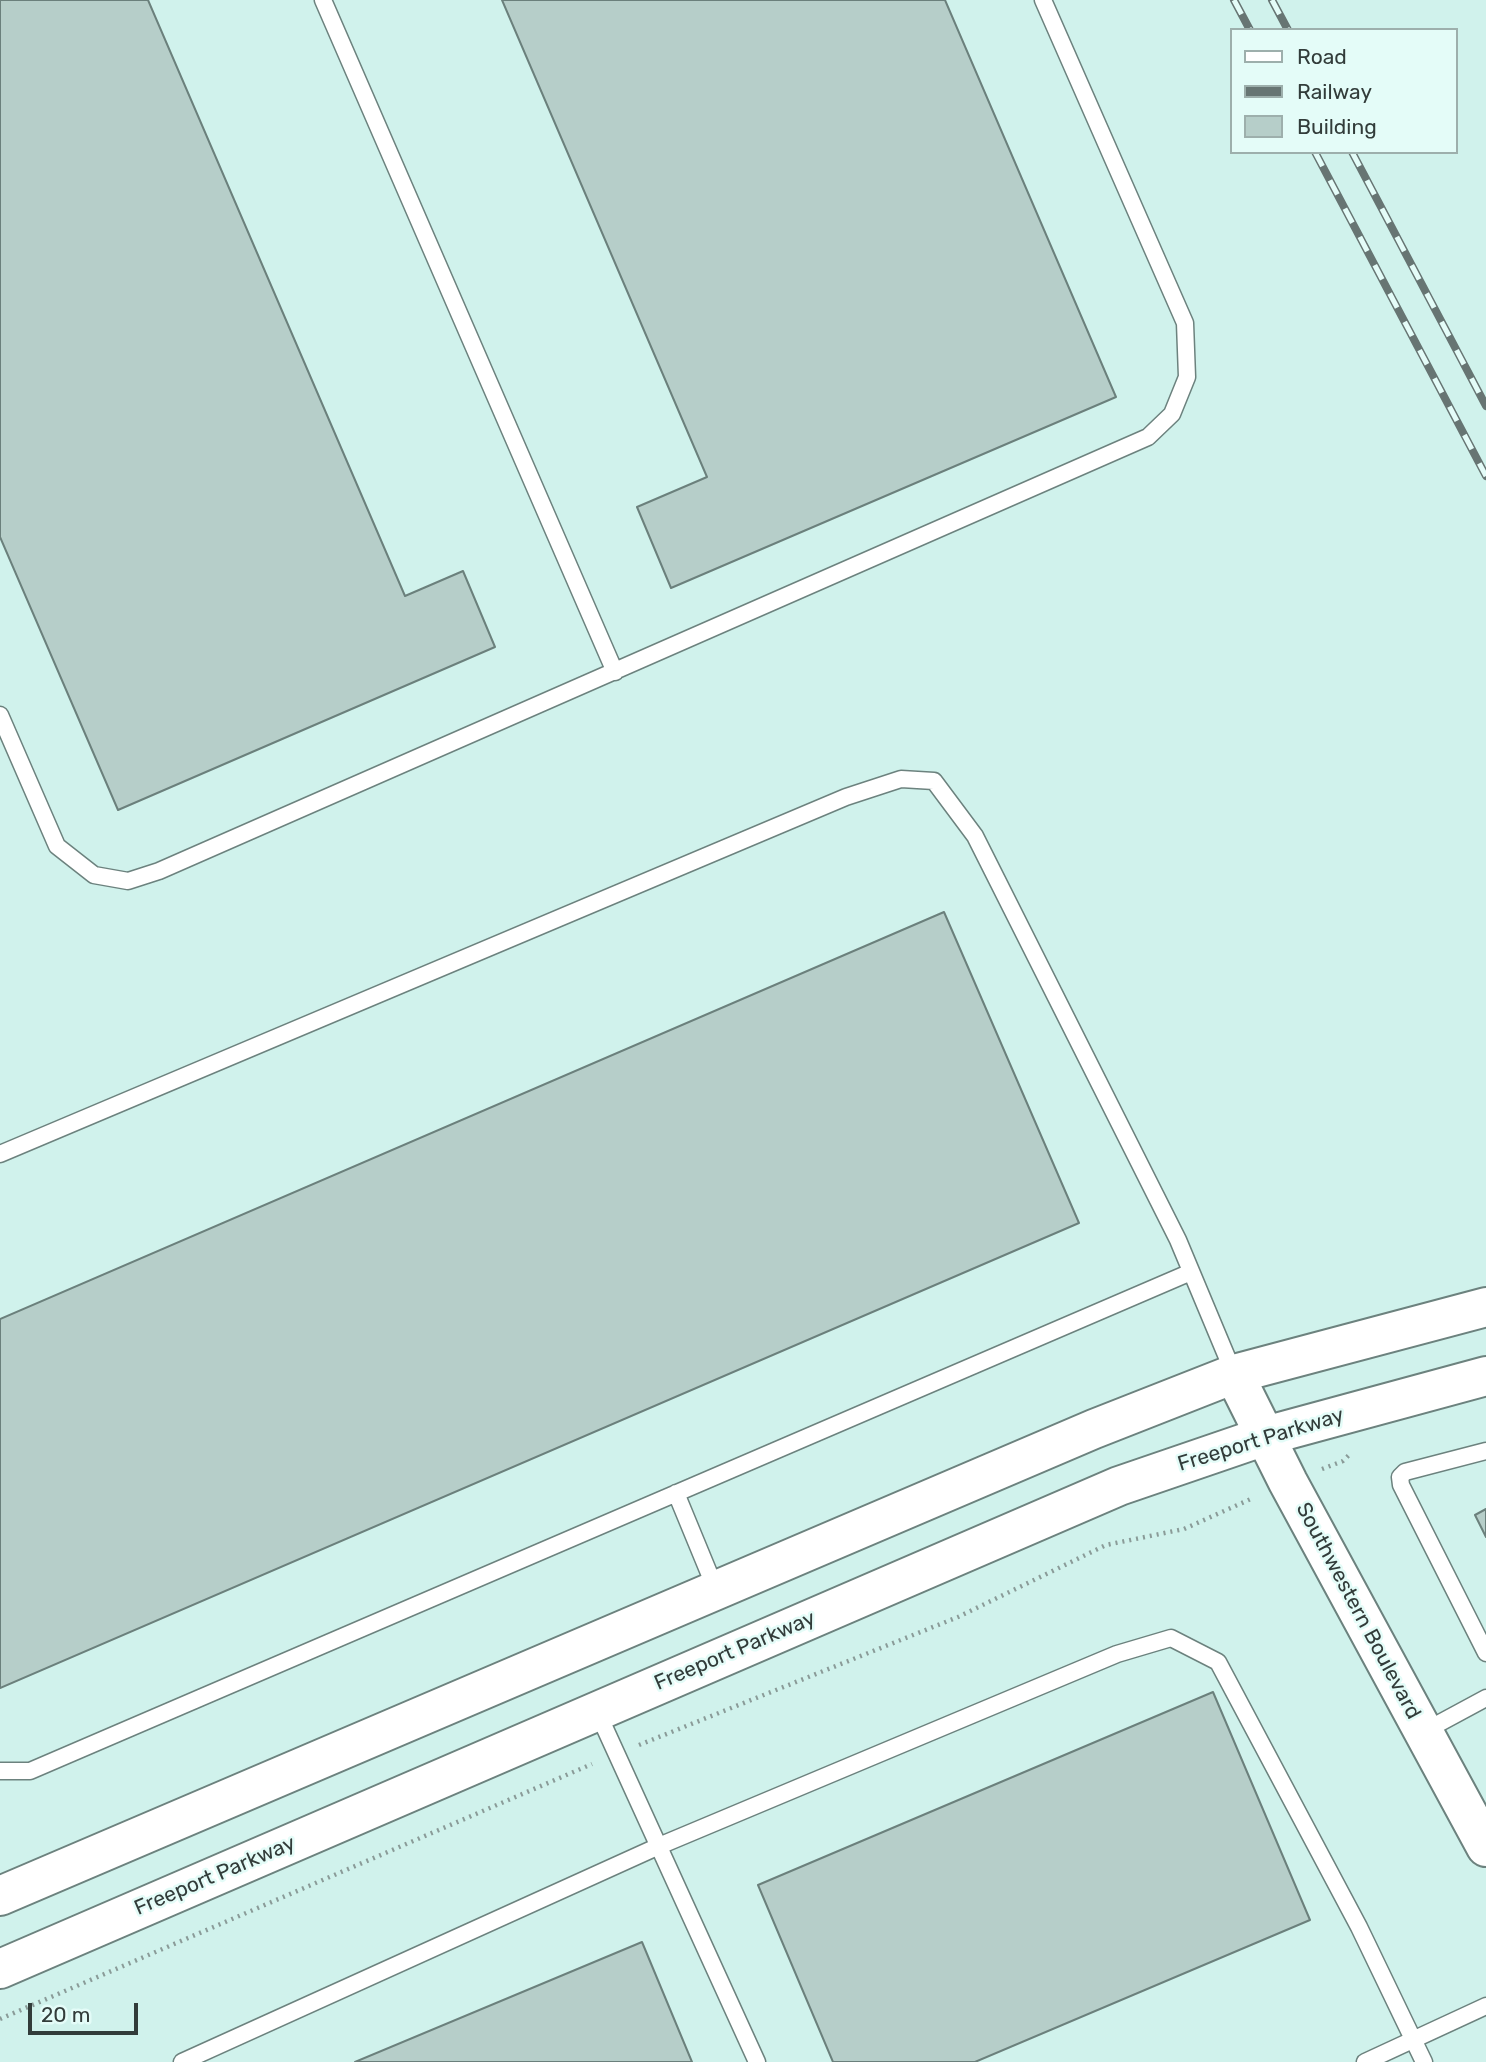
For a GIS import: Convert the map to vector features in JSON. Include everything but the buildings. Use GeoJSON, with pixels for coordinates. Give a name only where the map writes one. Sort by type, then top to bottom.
{"type":"FeatureCollection","features":[{"type":"Feature","properties":{"kind":"main road"},"geometry":{"type":"LineString","coordinates":[[0,1896],[1094,1429],[1234,1374],[1486,1307]]}},
{"type":"Feature","properties":{"kind":"main road","name":"Southwestern Boulevard"},"geometry":{"type":"LineString","coordinates":[[1234,1374],[1486,1847]]}},
{"type":"Feature","properties":{"kind":"main road","name":"Freeport Parkway"},"geometry":{"type":"LineString","coordinates":[[0,1969],[1119,1486],[1265,1436],[1486,1376]]}},
{"type":"Feature","properties":{"kind":"lane"},"geometry":{"type":"LineString","coordinates":[[323,0],[615,671]]}},
{"type":"Feature","properties":{"kind":"lane"},"geometry":{"type":"LineString","coordinates":[[0,715],[57,846],[94,875],[128,881],[159,871],[1148,437],[1172,414],[1187,377],[1185,323],[1043,0]]}},
{"type":"Feature","properties":{"kind":"lane"},"geometry":{"type":"LineString","coordinates":[[0,1154],[846,797],[901,779],[934,781],[975,836],[1178,1240],[1234,1374]]}},
{"type":"Feature","properties":{"kind":"lane"},"geometry":{"type":"LineString","coordinates":[[0,1771],[30,1771],[1191,1272]]}},
{"type":"Feature","properties":{"kind":"lane"},"geometry":{"type":"LineString","coordinates":[[1486,1451],[1405,1472],[1400,1477],[1401,1485],[1486,1653]]}},
{"type":"Feature","properties":{"kind":"lane"},"geometry":{"type":"LineString","coordinates":[[676,1493],[716,1590]]}},
{"type":"Feature","properties":{"kind":"lane"},"geometry":{"type":"LineString","coordinates":[[182,2062],[659,1846],[1117,1654],[1171,1638],[1218,1662],[1359,1927],[1424,2062]]}},
{"type":"Feature","properties":{"kind":"lane"},"geometry":{"type":"LineString","coordinates":[[1423,1732],[1486,1698]]}},
{"type":"Feature","properties":{"kind":"lane"},"geometry":{"type":"LineString","coordinates":[[597,1711],[757,2062]]}},
{"type":"Feature","properties":{"kind":"lane"},"geometry":{"type":"LineString","coordinates":[[1365,2062],[1486,2006]]}},
{"type":"Feature","properties":{"kind":"shaded area"},"geometry":{"type":"Polygon","coordinates":[[[0,0],[1486,0],[1486,2062],[0,2062],[0,0]]]}},
{"type":"Feature","properties":{"kind":"railway"},"geometry":{"type":"LineString","coordinates":[[1234,0],[1249,28]]}},
{"type":"Feature","properties":{"kind":"railway"},"geometry":{"type":"LineString","coordinates":[[1272,0],[1287,28]]}},
{"type":"Feature","properties":{"kind":"railway"},"geometry":{"type":"LineString","coordinates":[[1316,154],[1486,476]]}},
{"type":"Feature","properties":{"kind":"railway"},"geometry":{"type":"LineString","coordinates":[[1353,154],[1486,406]]}}]}
